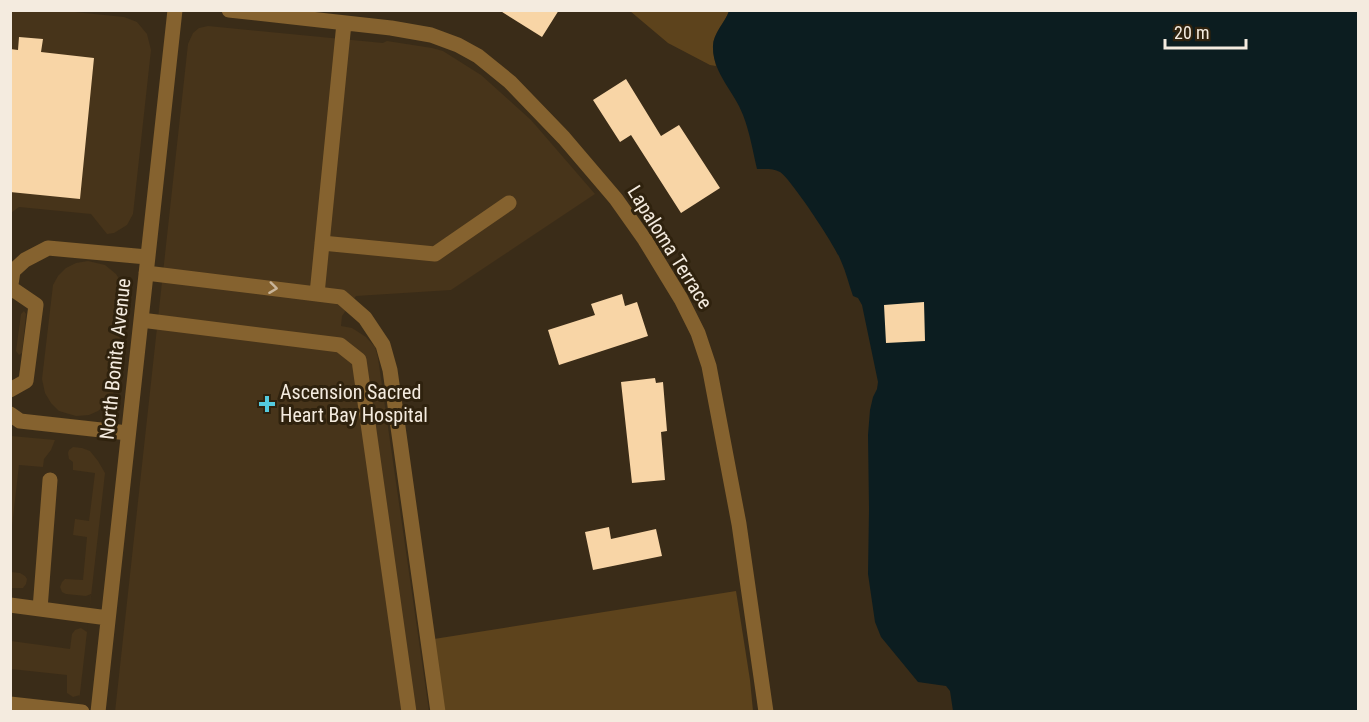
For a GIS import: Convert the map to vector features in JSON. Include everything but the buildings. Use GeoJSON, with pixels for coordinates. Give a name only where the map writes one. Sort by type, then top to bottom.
{"type":"FeatureCollection","features":[{"type":"Feature","properties":{"kind":"street","name":"North Bonita Avenue"},"geometry":{"type":"LineString","coordinates":[[98,711],[175,10]]}},
{"type":"Feature","properties":{"kind":"street","name":"Lapaloma Terrace"},"geometry":{"type":"LineString","coordinates":[[229,10],[344,22],[422,33],[451,41],[478,56],[510,82],[585,161],[630,217],[691,318],[709,366],[744,552],[765,711]]}},
{"type":"Feature","properties":{"kind":"street"},"geometry":{"type":"LineString","coordinates":[[317,294],[344,22]]}},
{"type":"Feature","properties":{"kind":"street"},"geometry":{"type":"LineString","coordinates":[[322,243],[435,254],[509,203]]}},
{"type":"Feature","properties":{"kind":"street"},"geometry":{"type":"LineString","coordinates":[[10,390],[26,381],[36,305],[11,290],[13,271],[25,260],[48,248],[147,257]]}},
{"type":"Feature","properties":{"kind":"street"},"geometry":{"type":"LineString","coordinates":[[146,273],[341,297],[365,318],[383,345],[390,370],[438,711]]}},
{"type":"Feature","properties":{"kind":"street"},"geometry":{"type":"LineString","coordinates":[[141,320],[340,345],[359,360],[409,711]]}},
{"type":"Feature","properties":{"kind":"street"},"geometry":{"type":"LineString","coordinates":[[10,414],[20,421],[128,433]]}},
{"type":"Feature","properties":{"kind":"street"},"geometry":{"type":"LineString","coordinates":[[40,609],[50,480]]}},
{"type":"Feature","properties":{"kind":"street"},"geometry":{"type":"LineString","coordinates":[[10,605],[108,618]]}},
{"type":"Feature","properties":{"kind":"street"},"geometry":{"type":"LineString","coordinates":[[10,704],[82,711]]}},
{"type":"Feature","properties":{"kind":"shaded area"},"geometry":{"type":"Polygon","coordinates":[[[11,11],[65,11],[124,17],[137,22],[147,34],[151,50],[133,214],[127,225],[114,233],[107,234],[91,214],[19,207],[11,213],[11,11]]]}},
{"type":"Feature","properties":{"kind":"shaded area"},"geometry":{"type":"Polygon","coordinates":[[[630,11],[729,11],[714,40],[713,52],[716,66],[668,43],[630,11]]]}},
{"type":"Feature","properties":{"kind":"shaded area"},"geometry":{"type":"Polygon","coordinates":[[[729,11],[1358,11],[1358,711],[953,711],[950,691],[946,686],[918,682],[881,637],[875,622],[868,574],[868,435],[870,410],[878,382],[862,305],[858,298],[853,296],[843,265],[831,242],[786,177],[772,169],[757,169],[743,115],[720,74],[714,57],[713,43],[729,11]]]}},
{"type":"Feature","properties":{"kind":"shaded area","name":"Ascension Sacred Heart Bay Hospital"},"geometry":{"type":"Polygon","coordinates":[[[208,26],[383,43],[387,41],[443,51],[481,75],[531,120],[595,194],[451,290],[356,296],[342,316],[341,326],[352,328],[366,337],[375,347],[378,358],[429,711],[115,712],[188,44],[193,33],[199,28],[208,26]]]}},
{"type":"Feature","properties":{"kind":"shaded area"},"geometry":{"type":"Polygon","coordinates":[[[88,261],[105,265],[116,274],[121,282],[124,295],[114,392],[98,411],[89,415],[76,416],[59,411],[51,403],[45,393],[42,379],[53,285],[66,268],[88,261]]]}},
{"type":"Feature","properties":{"kind":"shaded area"},"geometry":{"type":"Polygon","coordinates":[[[24,311],[26,314],[22,353],[19,355],[16,351],[21,314],[24,311]]]}},
{"type":"Feature","properties":{"kind":"shaded area"},"geometry":{"type":"Polygon","coordinates":[[[11,436],[55,440],[44,459],[43,467],[19,465],[11,535],[11,436]]]}},
{"type":"Feature","properties":{"kind":"shaded area"},"geometry":{"type":"Polygon","coordinates":[[[73,447],[90,451],[105,473],[91,594],[86,596],[66,594],[60,587],[65,579],[83,580],[87,537],[73,535],[75,519],[89,521],[95,473],[73,470],[73,462],[69,459],[68,453],[73,447]]]}},
{"type":"Feature","properties":{"kind":"shaded area"},"geometry":{"type":"Polygon","coordinates":[[[11,572],[25,576],[27,579],[23,588],[11,588],[11,572]]]}},
{"type":"Feature","properties":{"kind":"shaded area"},"geometry":{"type":"Polygon","coordinates":[[[736,591],[753,711],[444,711],[434,639],[736,591]]]}},
{"type":"Feature","properties":{"kind":"shaded area"},"geometry":{"type":"Polygon","coordinates":[[[81,628],[87,632],[80,695],[73,697],[67,693],[67,675],[11,669],[11,641],[70,649],[72,634],[75,630],[81,628]]]}},
{"type":"Feature","properties":{"kind":"place","name":"Ascension Sacred Heart Bay Hospital"},"geometry":{"type":"Point","coordinates":[267,404]}}]}
